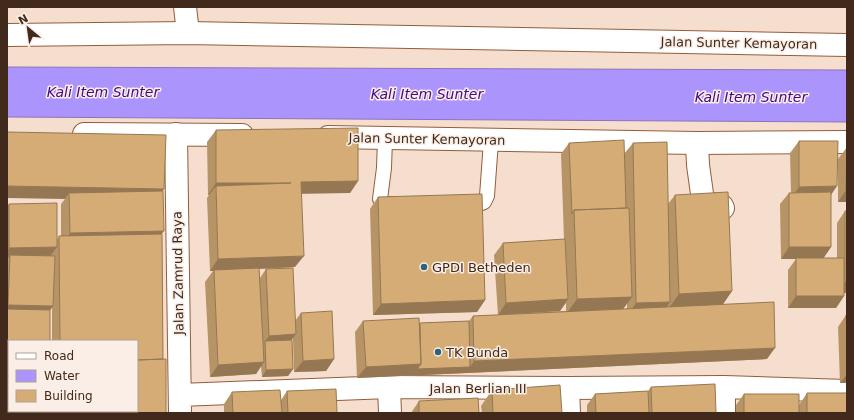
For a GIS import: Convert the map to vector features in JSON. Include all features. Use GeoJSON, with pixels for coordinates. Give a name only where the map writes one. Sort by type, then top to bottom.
{"type":"FeatureCollection","features":[{"type":"Feature","properties":{"kind":"main road"},"geometry":{"type":"LineString","coordinates":[[185,7],[188,33]]}},
{"type":"Feature","properties":{"kind":"main road","name":"Jalan Sunter Kemayoran"},"geometry":{"type":"LineString","coordinates":[[7,35],[188,33],[847,44]]}},
{"type":"Feature","properties":{"kind":"main road"},"geometry":{"type":"LineString","coordinates":[[62,134],[265,136]]}},
{"type":"Feature","properties":{"kind":"main road","name":"Jalan Zamrud Raya"},"geometry":{"type":"LineString","coordinates":[[176,134],[180,404]]}},
{"type":"Feature","properties":{"kind":"main road","name":"Jalan Sunter Kemayoran"},"geometry":{"type":"LineString","coordinates":[[305,137],[697,143],[847,142]]}},
{"type":"Feature","properties":{"kind":"main road"},"geometry":{"type":"LineString","coordinates":[[697,143],[702,197],[707,203],[722,206],[725,212],[726,227]]}},
{"type":"Feature","properties":{"kind":"main road"},"geometry":{"type":"LineString","coordinates":[[389,387],[390,413]]}},
{"type":"Feature","properties":{"kind":"main road","name":"Jalan Berlian III"},"geometry":{"type":"LineString","coordinates":[[180,404],[389,387],[724,387],[847,392]]}},
{"type":"Feature","properties":{"kind":"main road"},"geometry":{"type":"LineString","coordinates":[[724,387],[724,413]]}},
{"type":"Feature","properties":{"kind":"main road"},"geometry":{"type":"LineString","coordinates":[[568,388],[569,413]]}},
{"type":"Feature","properties":{"kind":"lane"},"geometry":{"type":"LineString","coordinates":[[385,139],[384,168],[380,199],[383,204],[407,204]]}},
{"type":"Feature","properties":{"kind":"lane"},"geometry":{"type":"LineString","coordinates":[[455,204],[479,204],[484,202],[486,196],[491,141]]}},
{"type":"Feature","properties":{"kind":"water","name":"Kali Item Sunter"},"geometry":{"type":"Polygon","coordinates":[[[7,67],[847,70],[847,122],[7,117],[7,67]]]}},
{"type":"Feature","properties":{"kind":"building"},"geometry":{"type":"Polygon","coordinates":[[[358,128],[358,181],[301,182],[304,256],[218,259],[216,186],[291,183],[216,183],[216,130],[358,128]]]}},
{"type":"Feature","properties":{"kind":"building"},"geometry":{"type":"Polygon","coordinates":[[[7,132],[166,135],[164,189],[7,186],[7,132]]]}},
{"type":"Feature","properties":{"kind":"building"},"geometry":{"type":"Polygon","coordinates":[[[624,140],[626,208],[574,210],[572,214],[569,143],[624,140]]]}},
{"type":"Feature","properties":{"kind":"building"},"geometry":{"type":"Polygon","coordinates":[[[799,141],[838,141],[837,186],[799,187],[799,141]]]}},
{"type":"Feature","properties":{"kind":"building"},"geometry":{"type":"Polygon","coordinates":[[[667,142],[670,302],[636,303],[633,143],[667,142]]]}},
{"type":"Feature","properties":{"kind":"building"},"geometry":{"type":"Polygon","coordinates":[[[847,147],[847,190],[846,190],[847,147]]]}},
{"type":"Feature","properties":{"kind":"building"},"geometry":{"type":"Polygon","coordinates":[[[163,191],[164,231],[70,233],[69,193],[163,191]]]}},
{"type":"Feature","properties":{"kind":"building"},"geometry":{"type":"Polygon","coordinates":[[[728,192],[732,291],[679,294],[675,195],[728,192]]]}},
{"type":"Feature","properties":{"kind":"building"},"geometry":{"type":"Polygon","coordinates":[[[831,192],[831,247],[789,247],[789,193],[831,192]]]}},
{"type":"Feature","properties":{"kind":"building","name":"GPDI Betheden"},"geometry":{"type":"Polygon","coordinates":[[[482,194],[485,300],[381,304],[378,197],[482,194]]]}},
{"type":"Feature","properties":{"kind":"building"},"geometry":{"type":"Polygon","coordinates":[[[57,203],[57,247],[9,248],[9,204],[57,203]]]}},
{"type":"Feature","properties":{"kind":"building"},"geometry":{"type":"Polygon","coordinates":[[[629,208],[632,297],[577,299],[574,210],[629,208]]]}},
{"type":"Feature","properties":{"kind":"building"},"geometry":{"type":"Polygon","coordinates":[[[845,211],[847,211],[847,282],[845,282],[845,211]]]}},
{"type":"Feature","properties":{"kind":"building"},"geometry":{"type":"Polygon","coordinates":[[[162,234],[163,359],[138,360],[138,340],[60,340],[59,236],[162,234]]]}},
{"type":"Feature","properties":{"kind":"building"},"geometry":{"type":"Polygon","coordinates":[[[565,239],[568,299],[506,303],[503,243],[565,239]]]}},
{"type":"Feature","properties":{"kind":"building"},"geometry":{"type":"Polygon","coordinates":[[[10,255],[55,256],[53,306],[8,305],[10,255]]]}},
{"type":"Feature","properties":{"kind":"building"},"geometry":{"type":"Polygon","coordinates":[[[796,258],[844,258],[844,296],[796,296],[796,258]]]}},
{"type":"Feature","properties":{"kind":"building"},"geometry":{"type":"Polygon","coordinates":[[[259,268],[264,362],[218,365],[214,270],[259,268]]]}},
{"type":"Feature","properties":{"kind":"building"},"geometry":{"type":"Polygon","coordinates":[[[293,268],[296,334],[269,336],[266,269],[293,268]]]}},
{"type":"Feature","properties":{"kind":"building"},"geometry":{"type":"Polygon","coordinates":[[[774,302],[775,348],[474,361],[473,316],[774,302]]]}},
{"type":"Feature","properties":{"kind":"building"},"geometry":{"type":"Polygon","coordinates":[[[7,309],[50,310],[50,340],[8,340],[7,347],[7,309]]]}},
{"type":"Feature","properties":{"kind":"building"},"geometry":{"type":"Polygon","coordinates":[[[332,311],[334,359],[303,361],[301,313],[332,311]]]}},
{"type":"Feature","properties":{"kind":"building"},"geometry":{"type":"Polygon","coordinates":[[[846,315],[847,315],[847,339],[846,315]]]}},
{"type":"Feature","properties":{"kind":"building"},"geometry":{"type":"Polygon","coordinates":[[[419,318],[421,364],[366,367],[363,321],[419,318]]]}},
{"type":"Feature","properties":{"kind":"building","name":"TK Bunda"},"geometry":{"type":"Polygon","coordinates":[[[469,321],[470,367],[417,369],[421,364],[420,323],[469,321]]]}},
{"type":"Feature","properties":{"kind":"building"},"geometry":{"type":"Polygon","coordinates":[[[292,340],[293,369],[266,370],[265,341],[292,340]]]}},
{"type":"Feature","properties":{"kind":"building"},"geometry":{"type":"Polygon","coordinates":[[[8,352],[8,412],[50,413],[7,413],[8,352]]]}},
{"type":"Feature","properties":{"kind":"building"},"geometry":{"type":"Polygon","coordinates":[[[166,359],[166,413],[64,413],[138,412],[138,360],[166,359]]]}},
{"type":"Feature","properties":{"kind":"building"},"geometry":{"type":"Polygon","coordinates":[[[715,384],[716,413],[652,413],[651,387],[715,384]]]}},
{"type":"Feature","properties":{"kind":"building"},"geometry":{"type":"Polygon","coordinates":[[[560,385],[562,413],[493,413],[492,390],[560,385]]]}},
{"type":"Feature","properties":{"kind":"building"},"geometry":{"type":"Polygon","coordinates":[[[336,389],[337,413],[288,413],[287,391],[336,389]]]}},
{"type":"Feature","properties":{"kind":"building"},"geometry":{"type":"Polygon","coordinates":[[[280,390],[282,413],[233,413],[232,392],[280,390]]]}},
{"type":"Feature","properties":{"kind":"building"},"geometry":{"type":"Polygon","coordinates":[[[648,391],[649,413],[596,413],[595,394],[648,391]]]}},
{"type":"Feature","properties":{"kind":"building"},"geometry":{"type":"Polygon","coordinates":[[[807,393],[847,393],[847,413],[807,413],[807,393]]]}},
{"type":"Feature","properties":{"kind":"building"},"geometry":{"type":"Polygon","coordinates":[[[744,394],[799,394],[799,413],[744,413],[744,394]]]}},
{"type":"Feature","properties":{"kind":"building"},"geometry":{"type":"Polygon","coordinates":[[[478,398],[479,413],[419,413],[419,401],[478,398]]]}},
{"type":"Feature","properties":{"kind":"place","name":"GPDI Betheden"},"geometry":{"type":"Point","coordinates":[424,267]}},
{"type":"Feature","properties":{"kind":"place","name":"TK Bunda"},"geometry":{"type":"Point","coordinates":[438,352]}}]}
